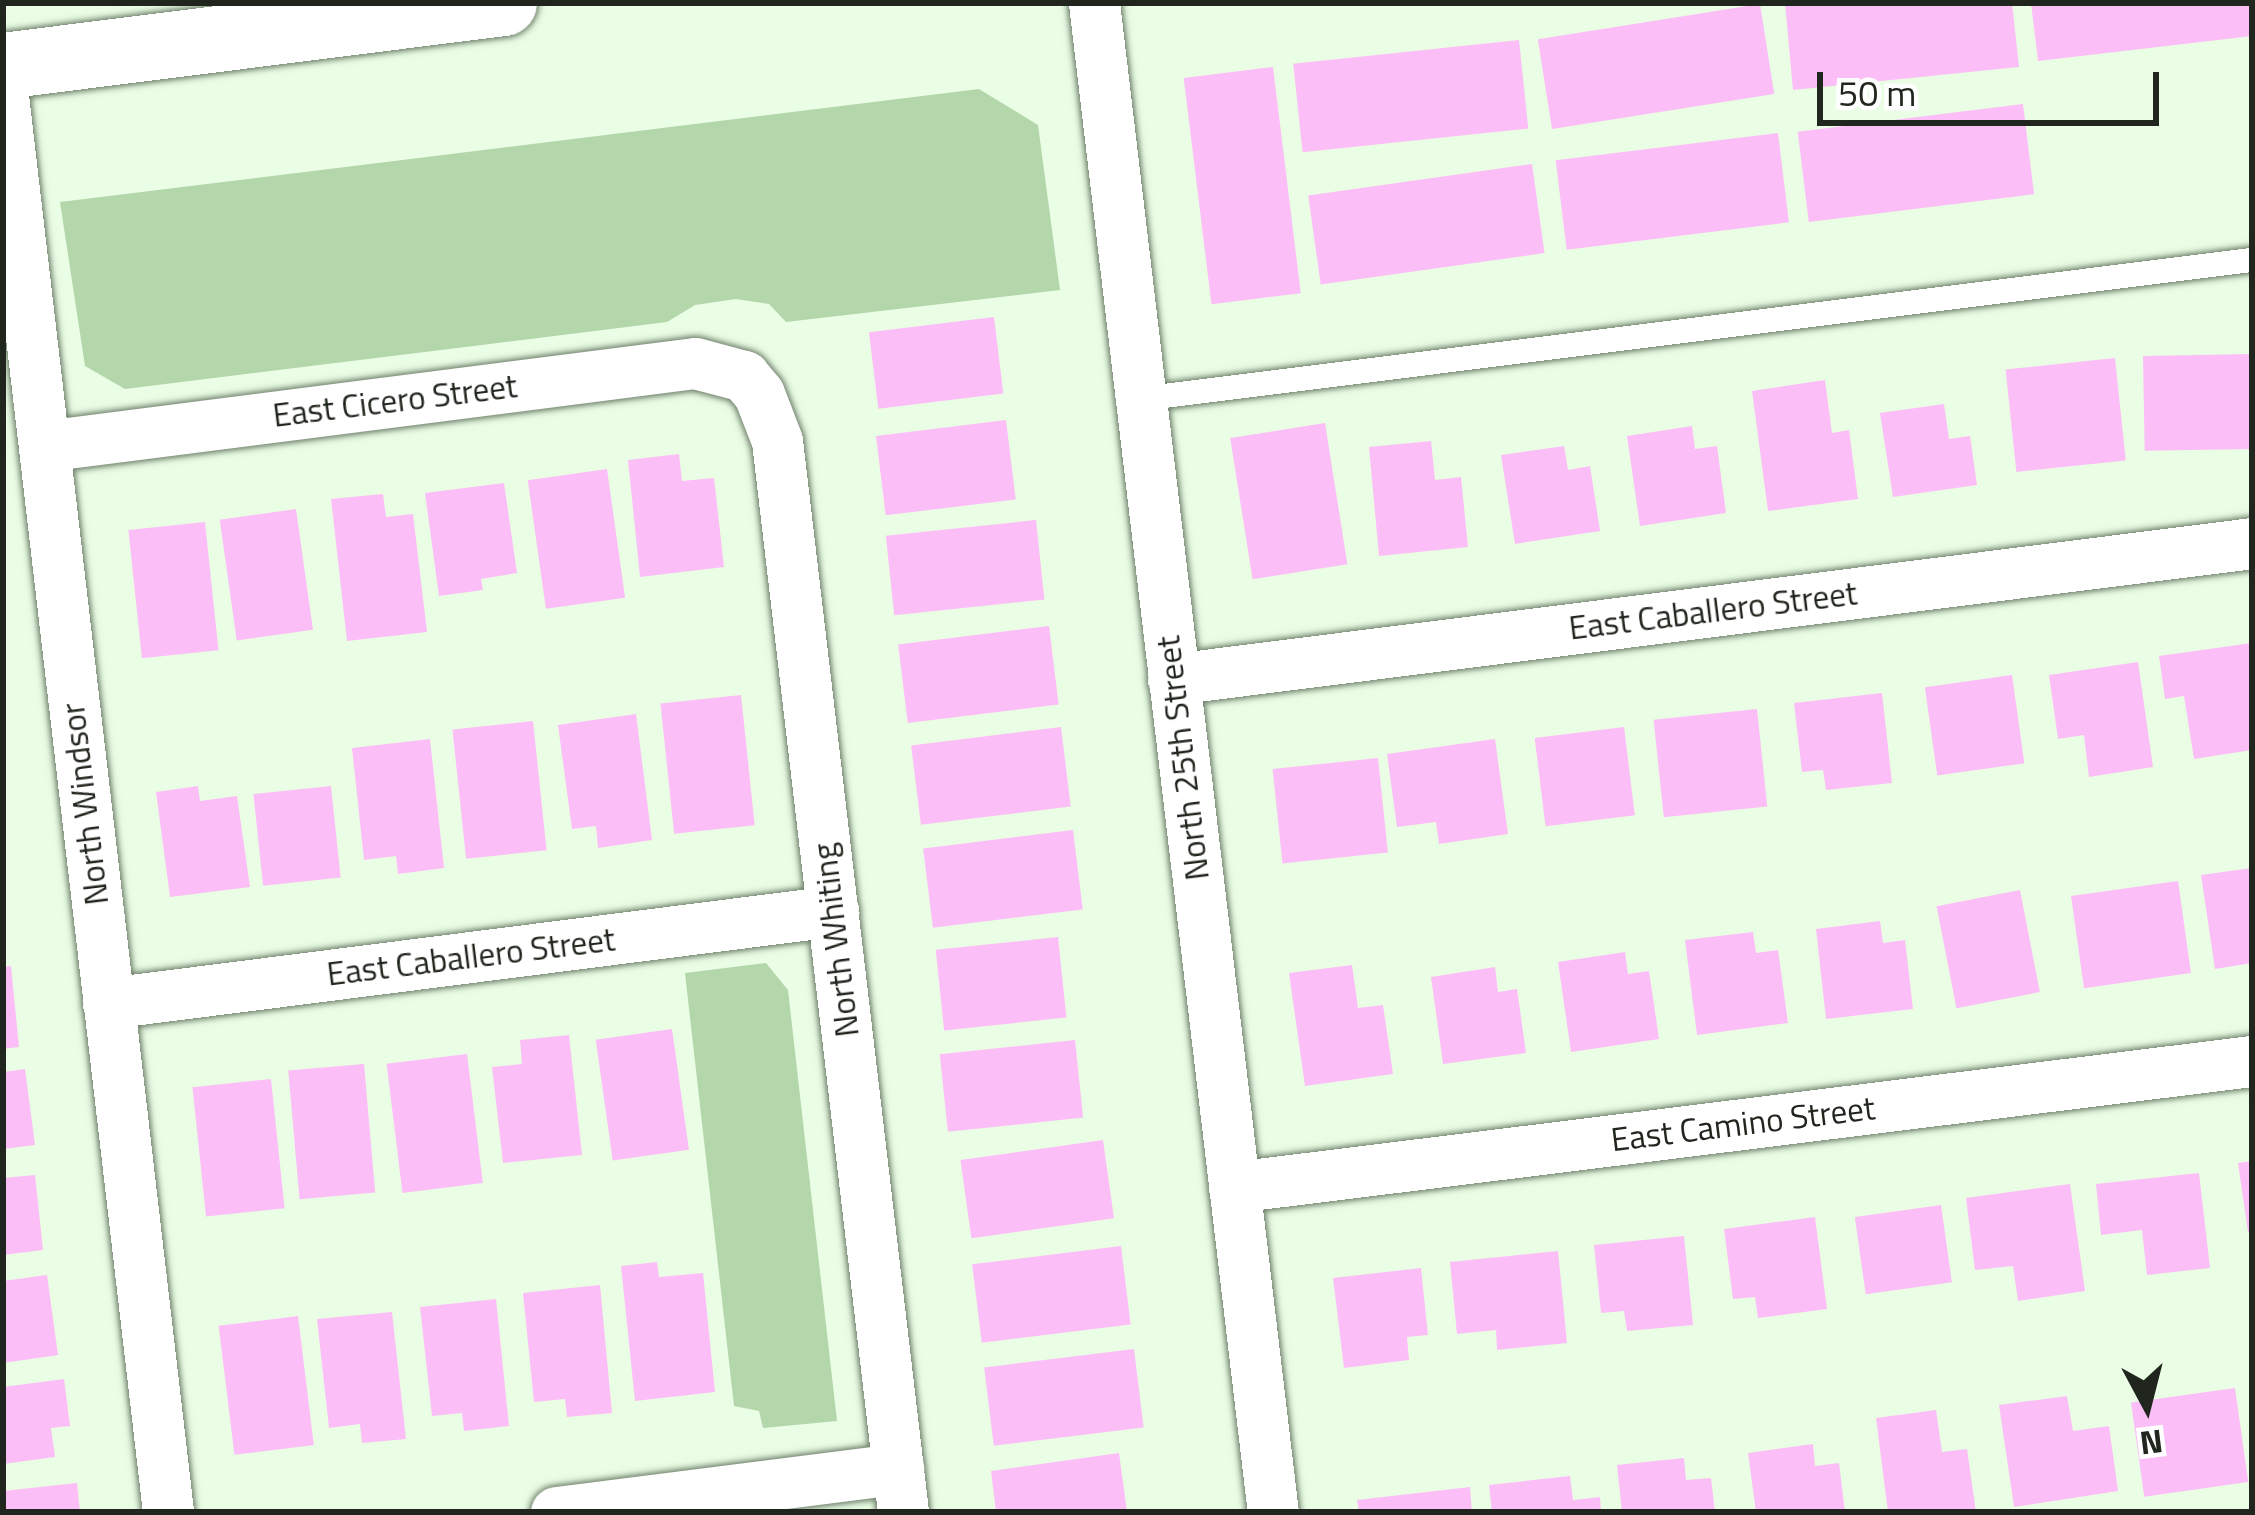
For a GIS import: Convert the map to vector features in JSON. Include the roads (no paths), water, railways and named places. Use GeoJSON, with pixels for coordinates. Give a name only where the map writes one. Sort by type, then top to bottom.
{"type":"FeatureCollection","features":[{"type":"Feature","properties":{"kind":"main road"},"geometry":{"type":"LineString","coordinates":[[3,65],[504,3]]}},
{"type":"Feature","properties":{"kind":"street","name":"North 25th Street"},"geometry":{"type":"LineString","coordinates":[[1094,3],[1273,1512]]}},
{"type":"Feature","properties":{"kind":"street","name":"North Windsor"},"geometry":{"type":"LineString","coordinates":[[3,96],[168,1512]]}},
{"type":"Feature","properties":{"kind":"street","name":"East Cicero Street"},"geometry":{"type":"LineString","coordinates":[[44,446],[673,365],[744,376]]}},
{"type":"Feature","properties":{"kind":"street","name":"North Whiting"},"geometry":{"type":"LineString","coordinates":[[744,376],[776,441],[900,1491]]}},
{"type":"Feature","properties":{"kind":"street","name":"East Caballero Street"},"geometry":{"type":"LineString","coordinates":[[1173,679],[2252,543]]}},
{"type":"Feature","properties":{"kind":"street","name":"East Caballero Street"},"geometry":{"type":"LineString","coordinates":[[109,1003],[833,910]]}},
{"type":"Feature","properties":{"kind":"street","name":"East Camino Street"},"geometry":{"type":"LineString","coordinates":[[1234,1187],[2252,1061]]}},
{"type":"Feature","properties":{"kind":"street"},"geometry":{"type":"LineString","coordinates":[[556,1512],[900,1491]]}},
{"type":"Feature","properties":{"kind":"lane"},"geometry":{"type":"LineString","coordinates":[[1140,399],[2252,260]]}}]}
